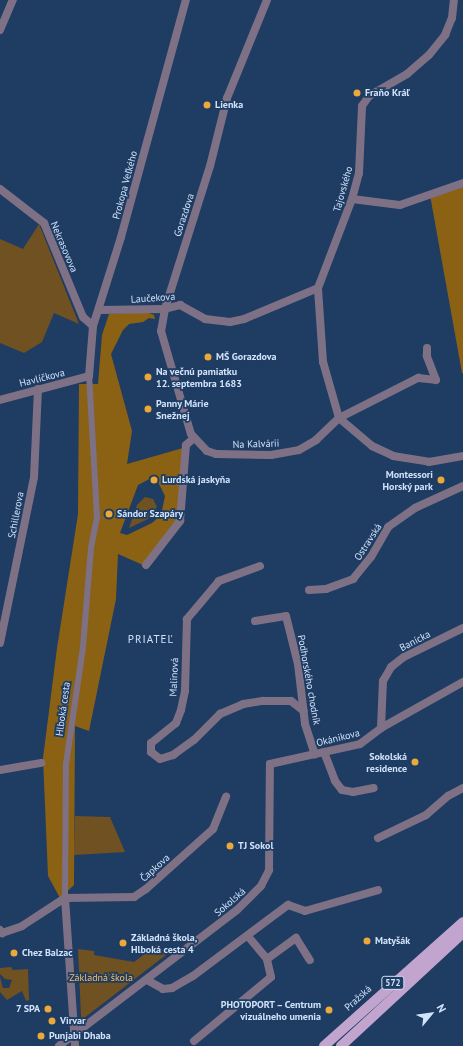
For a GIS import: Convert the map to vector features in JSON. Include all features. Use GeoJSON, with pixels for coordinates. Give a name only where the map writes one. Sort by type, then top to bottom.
{"type":"FeatureCollection","features":[{"type":"Feature","properties":{"kind":"main road","name":"Pražská"},"geometry":{"type":"LineString","coordinates":[[324,1046],[463,922]]}},
{"type":"Feature","properties":{"kind":"main road","name":"572"},"geometry":{"type":"LineString","coordinates":[[341,1046],[463,933]]}},
{"type":"Feature","properties":{"kind":"street"},"geometry":{"type":"LineString","coordinates":[[0,30],[12,0]]}},
{"type":"Feature","properties":{"kind":"street","name":"Prokopa Veľkého"},"geometry":{"type":"LineString","coordinates":[[89,376],[93,326],[99,310],[186,0]]}},
{"type":"Feature","properties":{"kind":"street","name":"Gorazdova"},"geometry":{"type":"LineString","coordinates":[[194,438],[187,421],[162,335],[165,309],[210,166],[227,98],[267,0]]}},
{"type":"Feature","properties":{"kind":"street","name":"Tajovského"},"geometry":{"type":"LineString","coordinates":[[339,418],[323,362],[318,288],[352,199],[362,152],[362,106],[369,96],[407,74],[429,55],[446,34],[452,18],[454,0]]}},
{"type":"Feature","properties":{"kind":"street"},"geometry":{"type":"LineString","coordinates":[[352,199],[400,205],[463,182]]}},
{"type":"Feature","properties":{"kind":"street","name":"Nekrasovova"},"geometry":{"type":"LineString","coordinates":[[0,189],[44,223],[82,317],[93,326]]}},
{"type":"Feature","properties":{"kind":"street","name":"Laučekova"},"geometry":{"type":"LineString","coordinates":[[99,310],[165,309],[180,305],[205,319],[236,321],[318,288]]}},
{"type":"Feature","properties":{"kind":"street","name":"Na Kalvárii"},"geometry":{"type":"LineString","coordinates":[[194,438],[207,451],[216,454],[284,453],[307,446],[339,418],[418,378],[436,380],[427,356],[427,348]]}},
{"type":"Feature","properties":{"kind":"street","name":"Havlíčkova"},"geometry":{"type":"LineString","coordinates":[[0,400],[89,376]]}},
{"type":"Feature","properties":{"kind":"street","name":"Hlboká cesta"},"geometry":{"type":"LineString","coordinates":[[75,1046],[64,898],[66,764],[83,647],[91,548],[97,516],[89,376]]}},
{"type":"Feature","properties":{"kind":"street","name":"Schillerova"},"geometry":{"type":"LineString","coordinates":[[0,643],[34,477],[38,389]]}},
{"type":"Feature","properties":{"kind":"street"},"geometry":{"type":"LineString","coordinates":[[339,418],[372,446],[393,456],[429,462],[463,456]]}},
{"type":"Feature","properties":{"kind":"street"},"geometry":{"type":"LineString","coordinates":[[146,565],[180,521],[186,445],[194,438]]}},
{"type":"Feature","properties":{"kind":"street","name":"Ostravská"},"geometry":{"type":"LineString","coordinates":[[309,590],[326,588],[353,580],[388,527],[415,508],[463,486]]}},
{"type":"Feature","properties":{"kind":"street","name":"Malinová"},"geometry":{"type":"LineString","coordinates":[[260,566],[219,581],[187,619],[185,691],[181,710],[176,723],[151,743],[151,752],[160,759],[173,755],[194,740],[220,714],[243,704],[280,700],[291,701],[304,711]]}},
{"type":"Feature","properties":{"kind":"street","name":"Podhorského chodník"},"geometry":{"type":"LineString","coordinates":[[255,621],[286,616],[298,664],[304,711],[315,754]]}},
{"type":"Feature","properties":{"kind":"street","name":"Banícka"},"geometry":{"type":"LineString","coordinates":[[381,728],[383,681],[391,667],[404,657],[463,628]]}},
{"type":"Feature","properties":{"kind":"street","name":"Okánikova"},"geometry":{"type":"LineString","coordinates":[[270,808],[270,764],[360,744],[381,728],[463,682]]}},
{"type":"Feature","properties":{"kind":"street"},"geometry":{"type":"LineString","coordinates":[[324,752],[335,781],[342,790],[353,792],[374,788]]}},
{"type":"Feature","properties":{"kind":"street"},"geometry":{"type":"LineString","coordinates":[[0,770],[41,764]]}},
{"type":"Feature","properties":{"kind":"street"},"geometry":{"type":"LineString","coordinates":[[378,838],[426,815],[448,796],[463,788]]}},
{"type":"Feature","properties":{"kind":"street","name":"Čapkova"},"geometry":{"type":"LineString","coordinates":[[64,898],[134,897],[146,889],[213,829],[226,796]]}},
{"type":"Feature","properties":{"kind":"street","name":"Sokolská"},"geometry":{"type":"LineString","coordinates":[[59,1046],[74,1037],[237,910],[261,886],[269,870],[270,808]]}},
{"type":"Feature","properties":{"kind":"street"},"geometry":{"type":"LineString","coordinates":[[147,980],[163,989],[172,988],[248,936],[288,905],[305,911],[378,890]]}},
{"type":"Feature","properties":{"kind":"street"},"geometry":{"type":"LineString","coordinates":[[0,930],[2,933],[22,926],[64,898]]}},
{"type":"Feature","properties":{"kind":"street"},"geometry":{"type":"LineString","coordinates":[[194,1041],[271,977],[267,959],[248,936]]}},
{"type":"Feature","properties":{"kind":"street"},"geometry":{"type":"LineString","coordinates":[[267,959],[296,938],[310,960]]}},
{"type":"Feature","properties":{"kind":"green space"},"geometry":{"type":"Polygon","coordinates":[[[39,224],[79,324],[54,313],[42,342],[24,353],[0,343],[0,239],[23,249],[39,224]]]}},
{"type":"Feature","properties":{"kind":"green space"},"geometry":{"type":"Polygon","coordinates":[[[145,497],[153,499],[157,507],[148,519],[129,528],[137,505],[145,497]]]}},
{"type":"Feature","properties":{"kind":"green space"},"geometry":{"type":"Polygon","coordinates":[[[75,816],[110,817],[125,852],[74,855],[75,816]]]}},
{"type":"Feature","properties":{"kind":"green space","name":"Základná škola"},"geometry":{"type":"Polygon","coordinates":[[[158,944],[166,955],[84,1018],[81,1017],[78,949],[94,951],[94,955],[134,962],[158,944]]]}},
{"type":"Feature","properties":{"kind":"green space"},"geometry":{"type":"Polygon","coordinates":[[[11,967],[13,970],[28,969],[29,1000],[26,1001],[22,991],[7,1000],[0,992],[0,977],[3,988],[9,988],[12,980],[5,979],[0,974],[0,968],[11,967]]]}},
{"type":"Feature","properties":{"kind":"shaded area"},"geometry":{"type":"Polygon","coordinates":[[[463,183],[463,373],[462,373],[430,195],[463,183]]]}},
{"type":"Feature","properties":{"kind":"shaded area"},"geometry":{"type":"Polygon","coordinates":[[[146,312],[154,315],[155,319],[149,318],[143,322],[129,324],[123,330],[111,354],[132,431],[127,464],[183,448],[179,520],[143,565],[118,554],[116,599],[89,731],[75,726],[74,885],[60,898],[48,876],[43,758],[57,648],[78,514],[79,384],[98,384],[102,335],[109,314],[146,312]],[[155,476],[138,485],[120,533],[127,535],[152,523],[161,515],[165,496],[155,476]]]}},
{"type":"Feature","properties":{"kind":"place","name":"Fraňo Kráľ"},"geometry":{"type":"Point","coordinates":[357,93]}},
{"type":"Feature","properties":{"kind":"place","name":"Lienka"},"geometry":{"type":"Point","coordinates":[207,105]}},
{"type":"Feature","properties":{"kind":"place","name":"MŠ Gorazdova"},"geometry":{"type":"Point","coordinates":[208,357]}},
{"type":"Feature","properties":{"kind":"place","name":"Na večnú pamiatku 12. septembra 1683"},"geometry":{"type":"Point","coordinates":[148,377]}},
{"type":"Feature","properties":{"kind":"place","name":"Panny Márie Snežnej"},"geometry":{"type":"Point","coordinates":[148,409]}},
{"type":"Feature","properties":{"kind":"place","name":"Lurdská jaskyňa"},"geometry":{"type":"Point","coordinates":[154,480]}},
{"type":"Feature","properties":{"kind":"place","name":"Montessori Horský park"},"geometry":{"type":"Point","coordinates":[441,480]}},
{"type":"Feature","properties":{"kind":"place","name":"Sándor Szapáry"},"geometry":{"type":"Point","coordinates":[109,514]}},
{"type":"Feature","properties":{"kind":"place","name":"Sokolská residence"},"geometry":{"type":"Point","coordinates":[415,762]}},
{"type":"Feature","properties":{"kind":"place","name":"TJ Sokol"},"geometry":{"type":"Point","coordinates":[230,846]}},
{"type":"Feature","properties":{"kind":"place","name":"Matyšák"},"geometry":{"type":"Point","coordinates":[367,941]}},
{"type":"Feature","properties":{"kind":"place","name":"Základná škola, Hlboká cesta 4"},"geometry":{"type":"Point","coordinates":[123,943]}},
{"type":"Feature","properties":{"kind":"place","name":"Chez Balzac"},"geometry":{"type":"Point","coordinates":[14,953]}},
{"type":"Feature","properties":{"kind":"place","name":"7 SPA"},"geometry":{"type":"Point","coordinates":[48,1009]}},
{"type":"Feature","properties":{"kind":"place","name":"PHOTOPORT – Centrum vizuálneho umenia"},"geometry":{"type":"Point","coordinates":[329,1010]}},
{"type":"Feature","properties":{"kind":"place","name":"Virvar"},"geometry":{"type":"Point","coordinates":[52,1021]}},
{"type":"Feature","properties":{"kind":"place","name":"Punjabi Dhaba"},"geometry":{"type":"Point","coordinates":[41,1036]}},
{"type":"Feature","properties":{"kind":"district","name":"PRIATEĽ"},"geometry":{"type":"Point","coordinates":[151,639]}}]}
